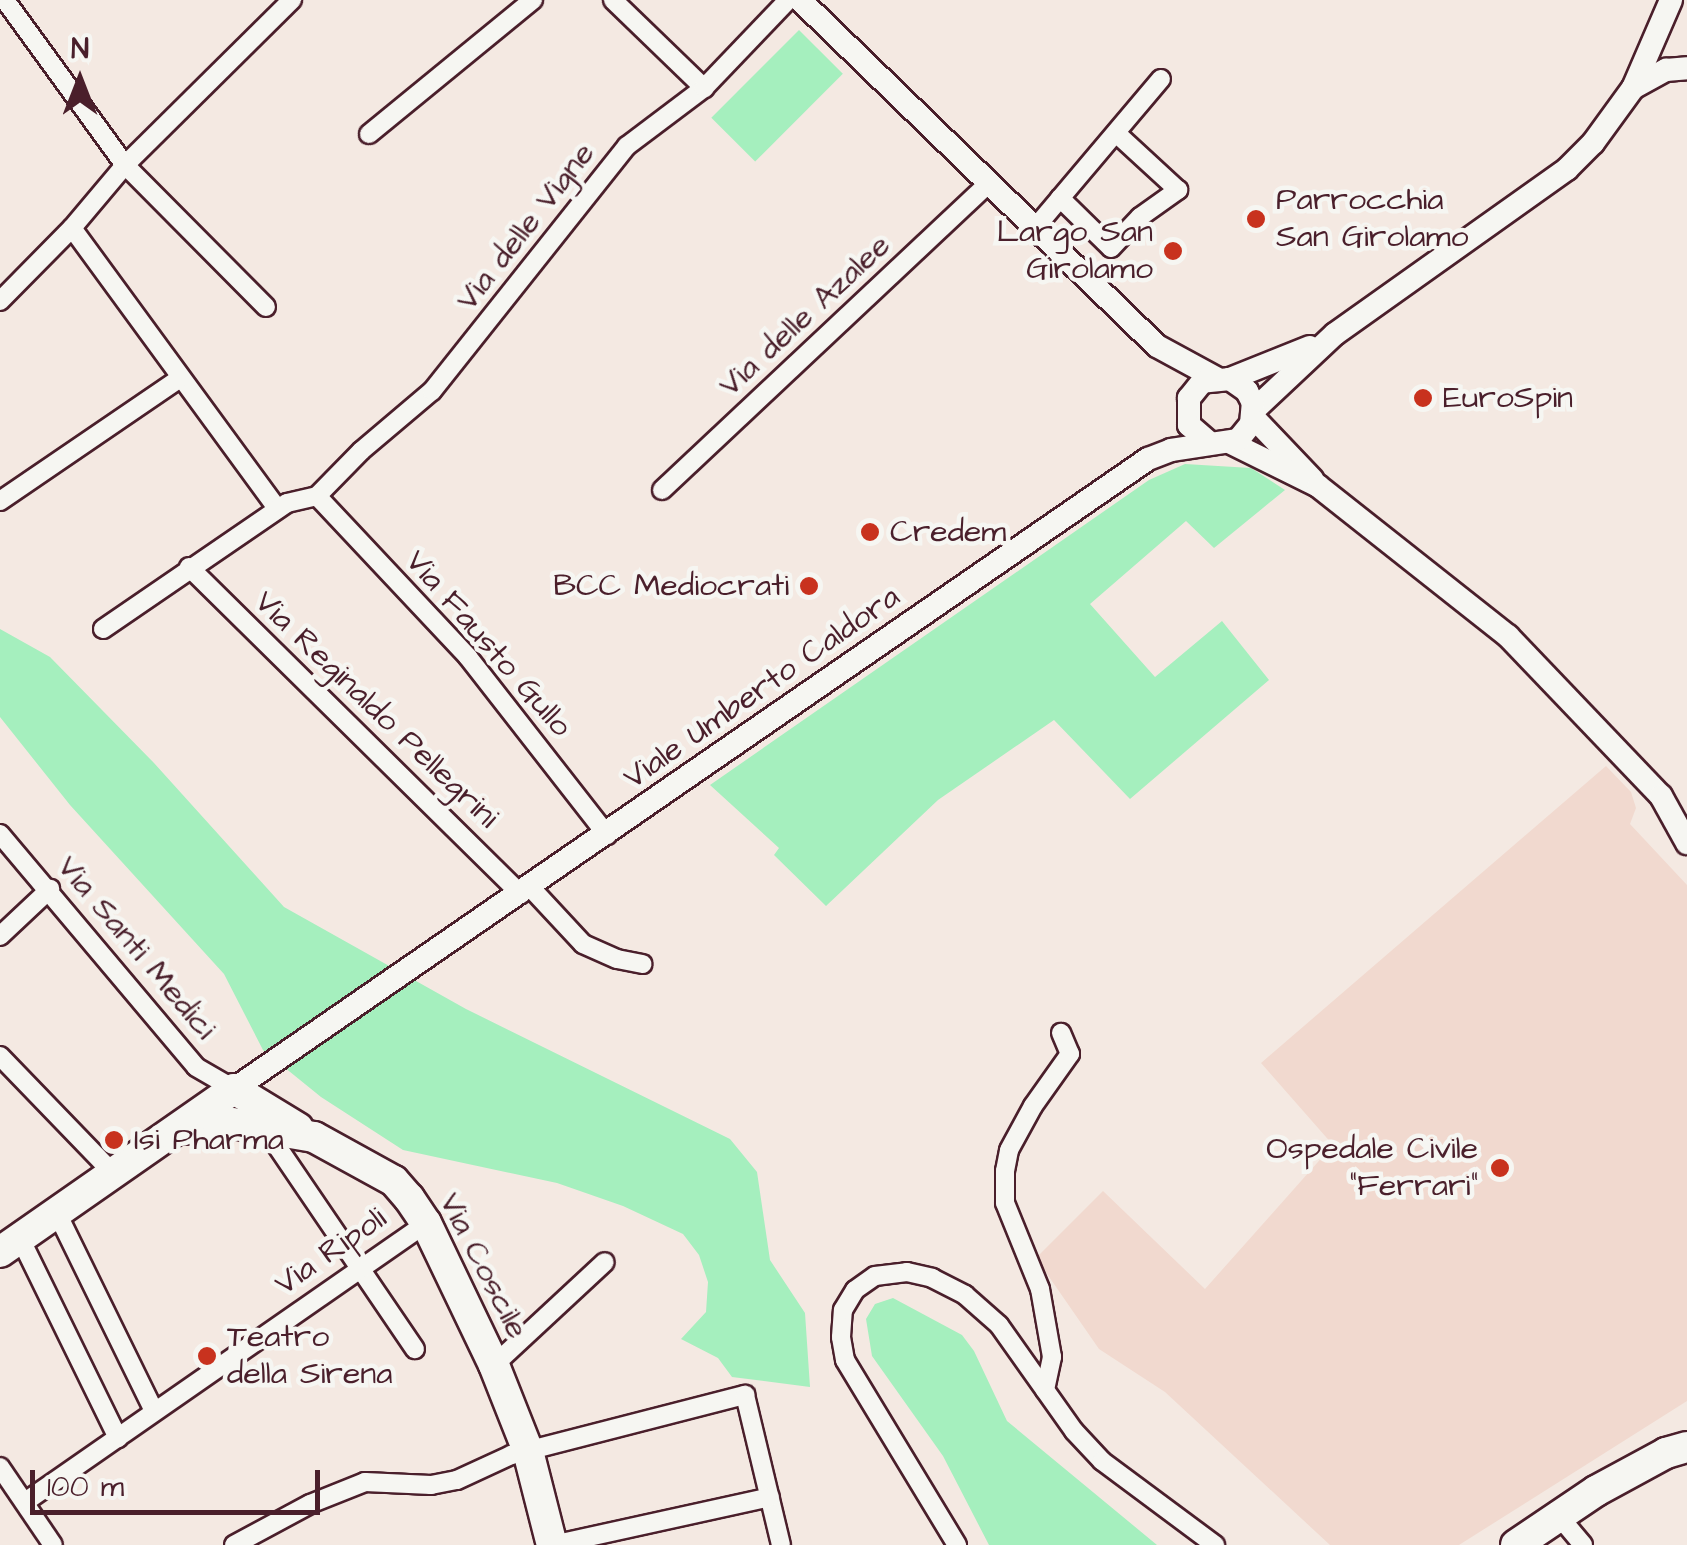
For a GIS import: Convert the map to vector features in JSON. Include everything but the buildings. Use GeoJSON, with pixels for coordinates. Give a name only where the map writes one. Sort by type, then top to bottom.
{"type":"FeatureCollection","features":[{"type":"Feature","properties":{"kind":"main road"},"geometry":{"type":"LineString","coordinates":[[10,1245],[116,1175],[234,1089],[314,1138]]}},
{"type":"Feature","properties":{"kind":"main road","name":"Via Coscile"},"geometry":{"type":"LineString","coordinates":[[182,1129],[232,1123],[314,1138],[394,1181],[426,1223],[494,1365],[528,1451],[552,1545]]}},
{"type":"Feature","properties":{"kind":"main road"},"geometry":{"type":"LineString","coordinates":[[1516,1545],[1558,1515],[1680,1445]]}},
{"type":"Feature","properties":{"kind":"street"},"geometry":{"type":"LineString","coordinates":[[5,0],[125,165],[266,307]]}},
{"type":"Feature","properties":{"kind":"street"},"geometry":{"type":"LineString","coordinates":[[0,300],[72,228],[125,165],[292,0]]}},
{"type":"Feature","properties":{"kind":"street"},"geometry":{"type":"LineString","coordinates":[[368,134],[533,0]]}},
{"type":"Feature","properties":{"kind":"street"},"geometry":{"type":"LineString","coordinates":[[614,0],[704,88]]}},
{"type":"Feature","properties":{"kind":"street","name":"Via delle Vigne"},"geometry":{"type":"LineString","coordinates":[[317,496],[361,451],[432,391],[627,146],[704,88],[788,0]]}},
{"type":"Feature","properties":{"kind":"street"},"geometry":{"type":"LineString","coordinates":[[800,0],[1157,346],[1177,377],[1193,432],[1318,486]]}},
{"type":"Feature","properties":{"kind":"street"},"geometry":{"type":"LineString","coordinates":[[1671,17],[1667,48],[1687,66]]}},
{"type":"Feature","properties":{"kind":"street"},"geometry":{"type":"LineString","coordinates":[[1187,408],[1197,386],[1267,367],[1335,334],[1567,170],[1594,143],[1633,88],[1671,17]]}},
{"type":"Feature","properties":{"kind":"street"},"geometry":{"type":"LineString","coordinates":[[1633,88],[1666,70],[1687,66]]}},
{"type":"Feature","properties":{"kind":"street"},"geometry":{"type":"LineString","coordinates":[[1035,228],[1160,79]]}},
{"type":"Feature","properties":{"kind":"street"},"geometry":{"type":"LineString","coordinates":[[1060,198],[1111,248],[1140,216],[1178,190],[1116,132]]}},
{"type":"Feature","properties":{"kind":"street","name":"Via delle Azalee"},"geometry":{"type":"LineString","coordinates":[[662,490],[988,184]]}},
{"type":"Feature","properties":{"kind":"street"},"geometry":{"type":"LineString","coordinates":[[72,228],[278,509]]}},
{"type":"Feature","properties":{"kind":"street"},"geometry":{"type":"LineString","coordinates":[[1221,443],[1243,436],[1254,414],[1335,334]]}},
{"type":"Feature","properties":{"kind":"street"},"geometry":{"type":"LineString","coordinates":[[1157,346],[1247,390],[1254,414],[1318,486],[1508,636],[1662,796],[1687,842]]}},
{"type":"Feature","properties":{"kind":"street"},"geometry":{"type":"LineString","coordinates":[[0,501],[180,378]]}},
{"type":"Feature","properties":{"kind":"street","name":"Viale Umberto Caldora"},"geometry":{"type":"LineString","coordinates":[[234,1089],[1148,459],[1187,408]]}},
{"type":"Feature","properties":{"kind":"street","name":"Viale Umberto Caldora"},"geometry":{"type":"LineString","coordinates":[[1148,459],[1221,443]]}},
{"type":"Feature","properties":{"kind":"street"},"geometry":{"type":"LineString","coordinates":[[103,629],[278,509],[317,496]]}},
{"type":"Feature","properties":{"kind":"street","name":"Via Fausto Gullo"},"geometry":{"type":"LineString","coordinates":[[317,496],[468,658],[607,835]]}},
{"type":"Feature","properties":{"kind":"street","name":"Via Reginaldo Pellegrini"},"geometry":{"type":"LineString","coordinates":[[189,567],[583,944],[617,959],[643,964]]}},
{"type":"Feature","properties":{"kind":"street"},"geometry":{"type":"LineString","coordinates":[[1662,796],[1687,808]]}},
{"type":"Feature","properties":{"kind":"street","name":"Via Santi Medici"},"geometry":{"type":"LineString","coordinates":[[0,834],[50,888],[196,1067],[234,1089]]}},
{"type":"Feature","properties":{"kind":"street"},"geometry":{"type":"LineString","coordinates":[[0,936],[50,888]]}},
{"type":"Feature","properties":{"kind":"street"},"geometry":{"type":"LineString","coordinates":[[1044,1390],[1052,1357],[1040,1289],[1005,1203],[1005,1171],[1009,1150],[1033,1106],[1070,1054],[1061,1032]]}},
{"type":"Feature","properties":{"kind":"street"},"geometry":{"type":"LineString","coordinates":[[0,1056],[116,1175]]}},
{"type":"Feature","properties":{"kind":"street"},"geometry":{"type":"LineString","coordinates":[[266,1130],[415,1349]]}},
{"type":"Feature","properties":{"kind":"street"},"geometry":{"type":"LineString","coordinates":[[57,1213],[154,1412]]}},
{"type":"Feature","properties":{"kind":"street","name":"Via Ripoli"},"geometry":{"type":"LineString","coordinates":[[25,1502],[426,1223]]}},
{"type":"Feature","properties":{"kind":"street"},"geometry":{"type":"LineString","coordinates":[[10,1245],[118,1438]]}},
{"type":"Feature","properties":{"kind":"street"},"geometry":{"type":"LineString","coordinates":[[494,1365],[605,1262]]}},
{"type":"Feature","properties":{"kind":"street"},"geometry":{"type":"LineString","coordinates":[[957,1545],[845,1360],[840,1336],[844,1310],[855,1290],[875,1276],[907,1272],[932,1278],[965,1294],[999,1324],[1044,1390],[1102,1461],[1214,1545]]}},
{"type":"Feature","properties":{"kind":"street"},"geometry":{"type":"LineString","coordinates":[[234,1545],[310,1504],[365,1482],[431,1485],[458,1480],[528,1451],[745,1395],[781,1545]]}},
{"type":"Feature","properties":{"kind":"street"},"geometry":{"type":"LineString","coordinates":[[0,1466],[53,1545]]}},
{"type":"Feature","properties":{"kind":"street"},"geometry":{"type":"LineString","coordinates":[[552,1545],[770,1497]]}},
{"type":"Feature","properties":{"kind":"street"},"geometry":{"type":"LineString","coordinates":[[1558,1515],[1583,1545]]}},
{"type":"Feature","properties":{"kind":"shaded area","name":"Ospedale Civile \"Ferrari\""},"geometry":{"type":"Polygon","coordinates":[[[1606,766],[1631,792],[1636,808],[1630,824],[1687,885],[1687,1401],[1459,1545],[1330,1545],[1165,1392],[1099,1349],[1036,1258],[1103,1191],[1205,1289],[1333,1145],[1261,1063],[1606,766]]]}},
{"type":"Feature","properties":{"kind":"green space"},"geometry":{"type":"Polygon","coordinates":[[[799,30],[843,74],[755,162],[711,118],[799,30]]]}},
{"type":"Feature","properties":{"kind":"green space"},"geometry":{"type":"Polygon","coordinates":[[[1185,464],[1251,468],[1285,490],[1214,548],[1186,521],[1090,604],[1155,677],[1222,621],[1269,680],[1130,799],[1054,720],[938,800],[826,906],[774,855],[779,848],[710,785],[1149,480],[1185,464]]]}},
{"type":"Feature","properties":{"kind":"green space"},"geometry":{"type":"Polygon","coordinates":[[[0,629],[50,657],[154,763],[284,907],[466,1009],[730,1139],[757,1172],[770,1260],[805,1313],[810,1387],[732,1377],[718,1358],[681,1339],[706,1312],[708,1282],[699,1255],[683,1234],[623,1206],[557,1183],[403,1150],[321,1097],[263,1050],[224,974],[70,805],[0,717],[0,629]]]}},
{"type":"Feature","properties":{"kind":"green space"},"geometry":{"type":"Polygon","coordinates":[[[893,1298],[962,1335],[974,1351],[1007,1421],[1157,1545],[989,1545],[943,1456],[872,1356],[866,1319],[875,1304],[893,1298]]]}},
{"type":"Feature","properties":{"kind":"place","name":"Parrocchia San Girolamo"},"geometry":{"type":"Point","coordinates":[1256,219]}},
{"type":"Feature","properties":{"kind":"place","name":"Largo San Girolamo"},"geometry":{"type":"Point","coordinates":[1173,251]}},
{"type":"Feature","properties":{"kind":"place","name":"EuroSpin"},"geometry":{"type":"Point","coordinates":[1423,398]}},
{"type":"Feature","properties":{"kind":"place","name":"Credem"},"geometry":{"type":"Point","coordinates":[870,532]}},
{"type":"Feature","properties":{"kind":"place","name":"BCC Mediocrati"},"geometry":{"type":"Point","coordinates":[809,586]}},
{"type":"Feature","properties":{"kind":"place","name":"Isi Pharma"},"geometry":{"type":"Point","coordinates":[114,1140]}},
{"type":"Feature","properties":{"kind":"place","name":"Ospedale Civile \"Ferrari\""},"geometry":{"type":"Point","coordinates":[1500,1168]}},
{"type":"Feature","properties":{"kind":"place","name":"Teatro della Sirena"},"geometry":{"type":"Point","coordinates":[207,1356]}}]}
